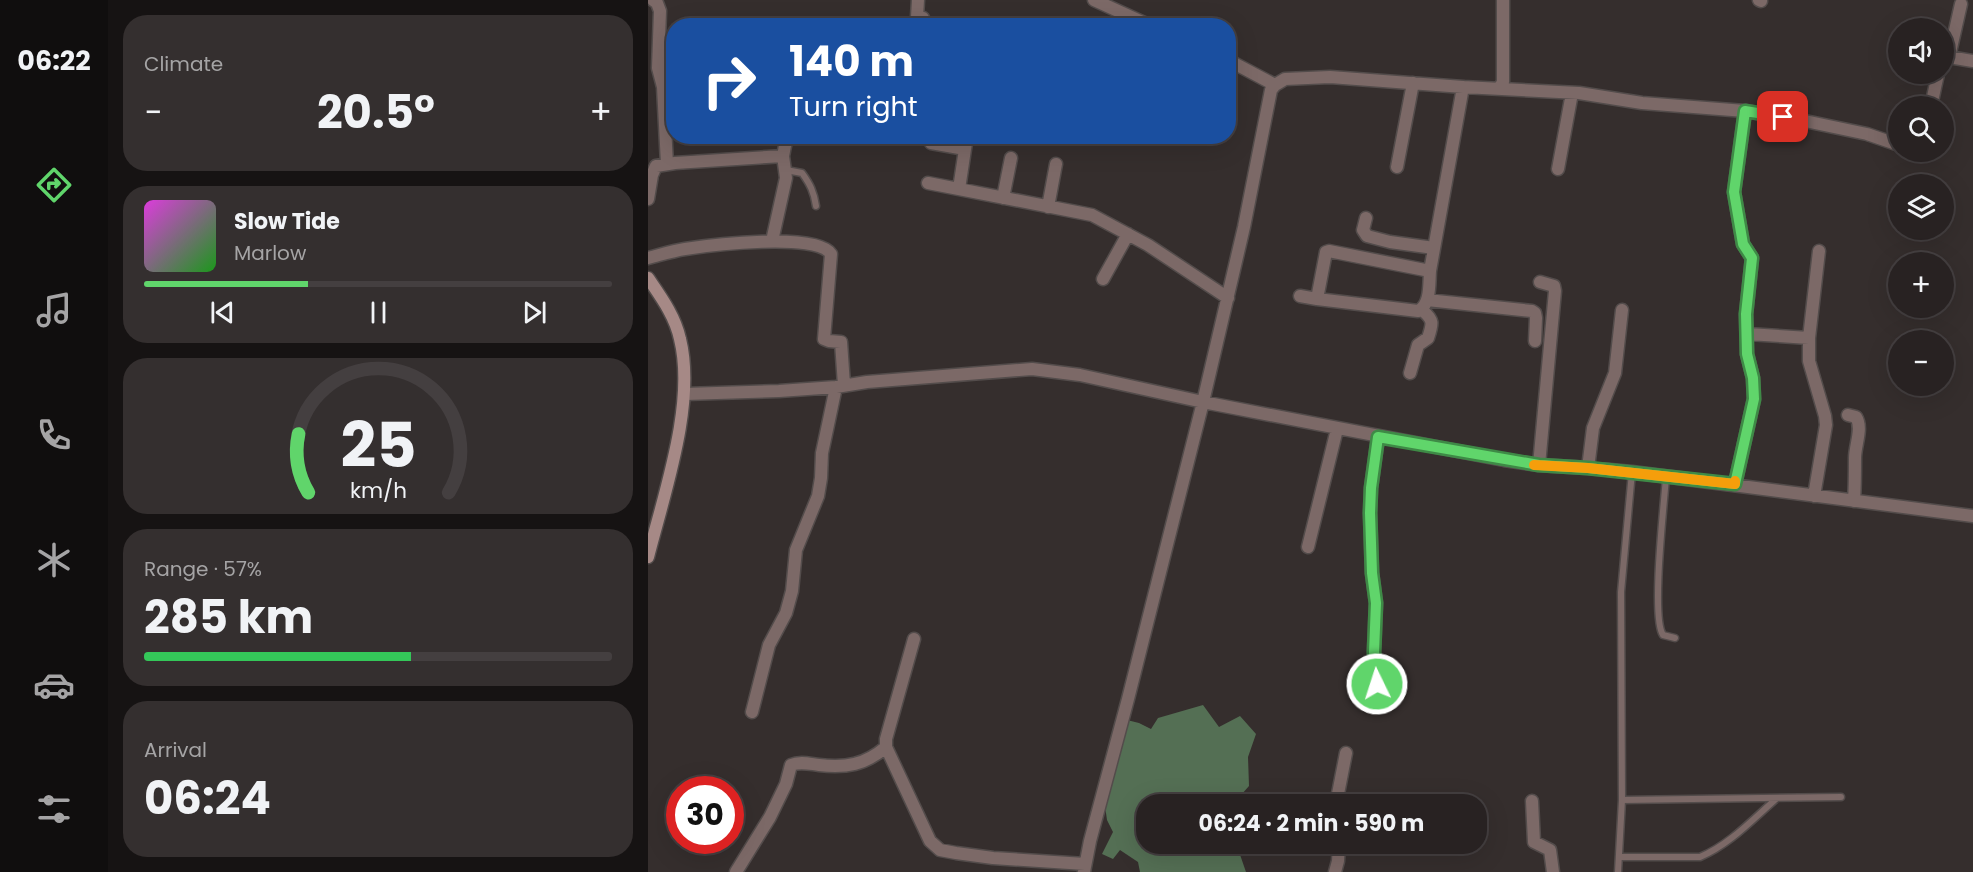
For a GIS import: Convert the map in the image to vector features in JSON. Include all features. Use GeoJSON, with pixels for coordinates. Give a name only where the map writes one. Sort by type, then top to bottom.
{"type":"FeatureCollection","features":[{"type":"Feature","properties":{"kind":"main road"},"geometry":{"type":"LineString","coordinates":[[648,278],[672,315],[680,339],[685,394],[675,448],[648,557]]}},
{"type":"Feature","properties":{"kind":"street"},"geometry":{"type":"LineString","coordinates":[[652,0],[657,3],[660,11],[659,55],[654,74],[663,87],[667,164]]}},
{"type":"Feature","properties":{"kind":"street"},"geometry":{"type":"LineString","coordinates":[[918,0],[917,17],[923,18]]}},
{"type":"Feature","properties":{"kind":"street"},"geometry":{"type":"LineString","coordinates":[[1094,0],[1133,18]]}},
{"type":"Feature","properties":{"kind":"street"},"geometry":{"type":"LineString","coordinates":[[1499,89],[1503,82],[1503,0]]}},
{"type":"Feature","properties":{"kind":"street"},"geometry":{"type":"LineString","coordinates":[[1954,31],[1961,4]]}},
{"type":"Feature","properties":{"kind":"street"},"geometry":{"type":"LineString","coordinates":[[659,55],[666,56]]}},
{"type":"Feature","properties":{"kind":"street"},"geometry":{"type":"LineString","coordinates":[[1954,59],[1973,61]]}},
{"type":"Feature","properties":{"kind":"street"},"geometry":{"type":"LineString","coordinates":[[1236,64],[1275,85]]}},
{"type":"Feature","properties":{"kind":"street"},"geometry":{"type":"LineString","coordinates":[[914,639],[886,739],[886,747],[930,841],[940,850],[1084,868],[1203,402],[1245,227],[1270,97],[1275,85],[1291,78],[1330,78],[1572,93],[1642,103],[1745,111],[1867,134],[1888,141]]}},
{"type":"Feature","properties":{"kind":"street"},"geometry":{"type":"LineString","coordinates":[[1397,167],[1413,83]]}},
{"type":"Feature","properties":{"kind":"street"},"geometry":{"type":"LineString","coordinates":[[1410,373],[1418,345],[1428,338],[1432,322],[1425,305],[1463,87]]}},
{"type":"Feature","properties":{"kind":"street"},"geometry":{"type":"LineString","coordinates":[[1558,169],[1572,93]]}},
{"type":"Feature","properties":{"kind":"street"},"geometry":{"type":"LineString","coordinates":[[1735,484],[1754,399],[1753,378],[1747,354],[1746,314],[1752,258],[1743,244],[1734,192],[1745,111]]}},
{"type":"Feature","properties":{"kind":"street"},"geometry":{"type":"LineString","coordinates":[[772,242],[781,206],[786,170],[783,156],[785,144]]}},
{"type":"Feature","properties":{"kind":"street"},"geometry":{"type":"LineString","coordinates":[[959,189],[967,144]]}},
{"type":"Feature","properties":{"kind":"street"},"geometry":{"type":"LineString","coordinates":[[648,199],[654,168],[667,164],[783,156]]}},
{"type":"Feature","properties":{"kind":"street"},"geometry":{"type":"LineString","coordinates":[[1004,198],[1011,158]]}},
{"type":"Feature","properties":{"kind":"street"},"geometry":{"type":"LineString","coordinates":[[1048,207],[1056,164]]}},
{"type":"Feature","properties":{"kind":"street"},"geometry":{"type":"LineString","coordinates":[[928,183],[1092,215],[1148,245],[1228,297]]}},
{"type":"Feature","properties":{"kind":"street"},"geometry":{"type":"LineString","coordinates":[[1366,219],[1363,230],[1367,236],[1390,242],[1434,248]]}},
{"type":"Feature","properties":{"kind":"street"},"geometry":{"type":"LineString","coordinates":[[1103,279],[1128,234]]}},
{"type":"Feature","properties":{"kind":"street"},"geometry":{"type":"LineString","coordinates":[[648,258],[684,249],[742,242],[789,241],[819,246],[831,254],[824,339],[841,342],[840,386],[822,453],[818,496],[796,550],[792,591],[786,613],[769,645],[752,712]]}},
{"type":"Feature","properties":{"kind":"street"},"geometry":{"type":"LineString","coordinates":[[1317,299],[1326,252],[1329,251],[1430,271]]}},
{"type":"Feature","properties":{"kind":"street"},"geometry":{"type":"LineString","coordinates":[[1814,496],[1826,425],[1809,361],[1809,338],[1819,251]]}},
{"type":"Feature","properties":{"kind":"street"},"geometry":{"type":"LineString","coordinates":[[1539,465],[1555,291],[1552,284],[1540,282]]}},
{"type":"Feature","properties":{"kind":"street"},"geometry":{"type":"LineString","coordinates":[[1300,296],[1418,311],[1425,305],[1532,311],[1536,318],[1534,341]]}},
{"type":"Feature","properties":{"kind":"street"},"geometry":{"type":"LineString","coordinates":[[1588,468],[1593,428],[1616,373],[1622,310]]}},
{"type":"Feature","properties":{"kind":"street"},"geometry":{"type":"LineString","coordinates":[[1748,334],[1809,338]]}},
{"type":"Feature","properties":{"kind":"street"},"geometry":{"type":"LineString","coordinates":[[685,394],[779,391],[1032,369],[1080,375],[1337,429],[1539,465],[1632,472],[1735,484],[1973,516]]}},
{"type":"Feature","properties":{"kind":"street"},"geometry":{"type":"LineString","coordinates":[[1848,416],[1856,417],[1859,423],[1854,501]]}},
{"type":"Feature","properties":{"kind":"street"},"geometry":{"type":"LineString","coordinates":[[1308,547],[1337,429]]}},
{"type":"Feature","properties":{"kind":"street"},"geometry":{"type":"LineString","coordinates":[[1377,684],[1374,652],[1376,603],[1372,573],[1370,513],[1378,437]]}},
{"type":"Feature","properties":{"kind":"street"},"geometry":{"type":"LineString","coordinates":[[736,872],[771,818],[786,784],[791,765],[804,763],[847,767],[876,755],[886,747]]}},
{"type":"Feature","properties":{"kind":"street"},"geometry":{"type":"LineString","coordinates":[[1338,794],[1346,753]]}},
{"type":"Feature","properties":{"kind":"street"},"geometry":{"type":"LineString","coordinates":[[1532,801],[1534,842],[1550,850],[1553,872]]}},
{"type":"Feature","properties":{"kind":"street"},"geometry":{"type":"LineString","coordinates":[[1335,872],[1338,854]]}},
{"type":"Feature","properties":{"kind":"lane"},"geometry":{"type":"LineString","coordinates":[[786,170],[802,173],[811,185],[816,206]]}},
{"type":"Feature","properties":{"kind":"lane"},"geometry":{"type":"LineString","coordinates":[[1618,872],[1622,800],[1621,592],[1632,472]]}},
{"type":"Feature","properties":{"kind":"lane"},"geometry":{"type":"LineString","coordinates":[[1666,477],[1657,597],[1659,630],[1663,635],[1675,638]]}},
{"type":"Feature","properties":{"kind":"lane"},"geometry":{"type":"LineString","coordinates":[[1622,800],[1840,797]]}},
{"type":"Feature","properties":{"kind":"lane"},"geometry":{"type":"LineString","coordinates":[[1619,857],[1700,857],[1732,838],[1776,798]]}},
{"type":"Feature","properties":{"kind":"green space"},"geometry":{"type":"Polygon","coordinates":[[[1203,705],[1219,727],[1240,716],[1256,734],[1248,757],[1249,786],[1242,794],[1136,794],[1136,854],[1240,854],[1246,872],[1140,872],[1138,862],[1120,850],[1113,859],[1102,854],[1113,832],[1107,820],[1105,806],[1127,720],[1151,729],[1158,718],[1203,705]]]}},
{"type":"Feature","properties":{"kind":"slow traffic"},"geometry":{"type":"LineString","coordinates":[[1534,465],[1588,468],[1735,484],[1735,481]]}},
{"type":"Feature","properties":{"kind":"route"},"geometry":{"type":"LineString","coordinates":[[1377,684],[1374,652],[1376,603],[1372,573],[1370,513],[1378,437],[1539,465],[1735,484],[1747,422],[1754,399],[1753,378],[1747,354],[1746,314],[1752,258],[1743,244],[1734,192],[1741,134],[1745,111],[1783,117]]}}]}
